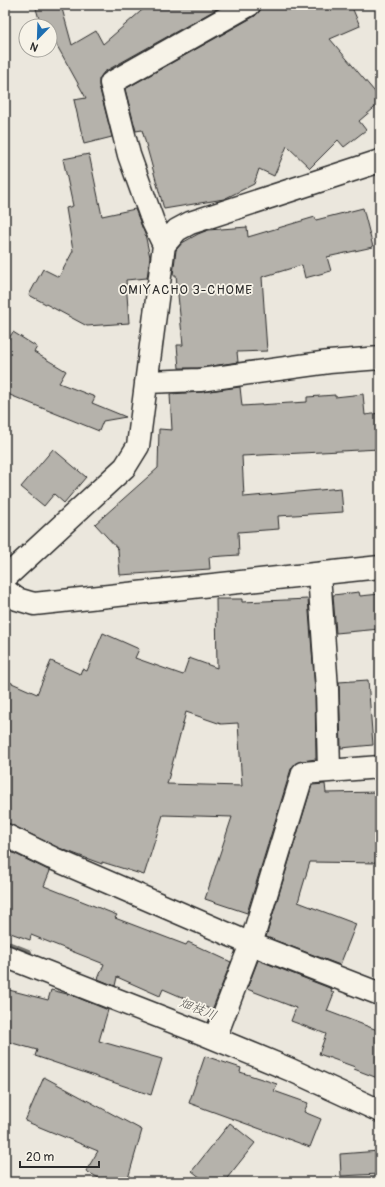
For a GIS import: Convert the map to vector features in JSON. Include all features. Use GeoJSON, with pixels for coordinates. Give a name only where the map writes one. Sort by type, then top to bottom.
{"type":"FeatureCollection","features":[{"type":"Feature","properties":{"kind":"street"},"geometry":{"type":"LineString","coordinates":[[5,578],[125,467],[138,446],[164,245],[129,155],[111,83],[250,5]]}},
{"type":"Feature","properties":{"kind":"street"},"geometry":{"type":"LineString","coordinates":[[164,245],[177,230],[190,223],[380,161]]}},
{"type":"Feature","properties":{"kind":"street"},"geometry":{"type":"LineString","coordinates":[[146,382],[200,380],[329,362],[380,358]]}},
{"type":"Feature","properties":{"kind":"street"},"geometry":{"type":"LineString","coordinates":[[5,590],[17,599],[34,604],[380,567]]}},
{"type":"Feature","properties":{"kind":"street"},"geometry":{"type":"LineString","coordinates":[[319,574],[327,689],[329,771]]}},
{"type":"Feature","properties":{"kind":"street"},"geometry":{"type":"LineString","coordinates":[[218,1030],[251,944],[303,773],[380,767]]}},
{"type":"Feature","properties":{"kind":"street"},"geometry":{"type":"LineString","coordinates":[[5,835],[52,858],[251,944],[380,994]]}},
{"type":"Feature","properties":{"kind":"street"},"geometry":{"type":"LineString","coordinates":[[5,956],[218,1030],[291,1070],[380,1112]]}},
{"type":"Feature","properties":{"kind":"building"},"geometry":{"type":"Polygon","coordinates":[[[35,5],[61,5],[72,45],[96,31],[103,44],[148,5],[224,5],[104,72],[99,79],[99,86],[112,137],[84,144],[74,100],[86,98],[58,47],[58,18],[39,18],[35,5]]]}},
{"type":"Feature","properties":{"kind":"building"},"geometry":{"type":"Polygon","coordinates":[[[261,5],[351,5],[360,26],[330,39],[380,98],[380,103],[359,121],[366,130],[344,147],[338,140],[310,168],[287,146],[274,176],[259,169],[254,184],[224,199],[164,209],[142,130],[136,131],[125,89],[255,16],[260,11],[261,5]]]}},
{"type":"Feature","properties":{"kind":"building"},"geometry":{"type":"Polygon","coordinates":[[[89,154],[102,216],[135,209],[145,234],[150,257],[147,278],[126,280],[129,323],[87,326],[29,295],[43,269],[59,277],[73,251],[66,208],[73,206],[63,159],[89,154]]]}},
{"type":"Feature","properties":{"kind":"building"},"geometry":{"type":"Polygon","coordinates":[[[363,208],[373,247],[327,257],[331,271],[305,278],[302,265],[262,277],[267,351],[237,352],[238,362],[199,368],[179,368],[177,345],[183,345],[176,275],[173,275],[176,250],[182,243],[208,230],[247,227],[248,237],[315,217],[316,220],[363,208]]]}},
{"type":"Feature","properties":{"kind":"building"},"geometry":{"type":"Polygon","coordinates":[[[13,332],[37,347],[34,352],[66,371],[59,383],[95,397],[92,403],[126,417],[103,421],[99,431],[5,393],[5,344],[13,332]]]}},
{"type":"Feature","properties":{"kind":"building"},"geometry":{"type":"Polygon","coordinates":[[[240,387],[242,406],[307,402],[307,397],[335,395],[335,397],[363,394],[365,415],[380,413],[380,449],[242,456],[244,497],[341,488],[343,512],[278,516],[279,529],[238,532],[239,555],[209,557],[210,569],[120,575],[118,549],[95,524],[158,468],[159,429],[172,430],[170,394],[240,387]]]}},
{"type":"Feature","properties":{"kind":"building"},"geometry":{"type":"Polygon","coordinates":[[[53,449],[86,477],[64,503],[54,494],[44,506],[21,487],[53,449]]]}},
{"type":"Feature","properties":{"kind":"building"},"geometry":{"type":"Polygon","coordinates":[[[359,592],[360,596],[380,594],[380,629],[336,633],[333,595],[359,592]]]}},
{"type":"Feature","properties":{"kind":"building"},"geometry":{"type":"Polygon","coordinates":[[[216,599],[242,599],[242,602],[308,599],[315,690],[316,759],[302,761],[295,764],[291,769],[247,913],[205,899],[232,817],[163,815],[144,875],[102,862],[102,864],[59,848],[5,823],[5,680],[37,694],[51,661],[80,674],[82,669],[87,671],[103,633],[139,649],[135,658],[183,675],[189,658],[217,668],[216,599]],[[186,712],[167,784],[242,786],[238,723],[221,724],[186,712]]]}},
{"type":"Feature","properties":{"kind":"building"},"geometry":{"type":"Polygon","coordinates":[[[368,680],[373,745],[341,748],[339,682],[368,680]]]}},
{"type":"Feature","properties":{"kind":"building"},"geometry":{"type":"Polygon","coordinates":[[[325,784],[326,793],[380,792],[380,863],[310,862],[298,902],[356,924],[340,965],[266,937],[312,785],[325,784]]]}},
{"type":"Feature","properties":{"kind":"building"},"geometry":{"type":"Polygon","coordinates":[[[5,849],[50,871],[44,886],[117,915],[115,918],[186,945],[188,942],[231,962],[212,1010],[163,989],[160,996],[117,977],[115,986],[98,979],[104,964],[31,935],[30,940],[5,931],[5,849]]]}},
{"type":"Feature","properties":{"kind":"building"},"geometry":{"type":"Polygon","coordinates":[[[258,960],[332,989],[331,991],[334,993],[327,1011],[380,1031],[380,1079],[354,1069],[355,1067],[319,1054],[326,1034],[291,1021],[296,1008],[247,989],[258,960]]]}},
{"type":"Feature","properties":{"kind":"building"},"geometry":{"type":"Polygon","coordinates":[[[5,989],[48,1000],[51,990],[71,995],[108,1010],[99,1041],[162,1059],[151,1095],[35,1056],[37,1050],[5,1041],[5,989]]]}},
{"type":"Feature","properties":{"kind":"building"},"geometry":{"type":"Polygon","coordinates":[[[205,1056],[241,1068],[240,1072],[277,1084],[274,1091],[308,1103],[304,1112],[321,1119],[310,1147],[189,1103],[205,1056]]]}},
{"type":"Feature","properties":{"kind":"building"},"geometry":{"type":"Polygon","coordinates":[[[44,1077],[142,1130],[127,1182],[106,1182],[86,1171],[98,1151],[25,1121],[44,1077]]]}},
{"type":"Feature","properties":{"kind":"building"},"geometry":{"type":"Polygon","coordinates":[[[230,1123],[255,1143],[224,1182],[206,1182],[192,1171],[230,1123]]]}},
{"type":"Feature","properties":{"kind":"building"},"geometry":{"type":"Polygon","coordinates":[[[379,1151],[380,1174],[341,1176],[340,1154],[379,1151]]]}},
{"type":"Feature","properties":{"kind":"waterway","name":"畑枝川"},"geometry":{"type":"LineString","coordinates":[[5,944],[28,953]]}},
{"type":"Feature","properties":{"kind":"district","name":"OMIYACHO 3-CHOME"},"geometry":{"type":"Point","coordinates":[186,290]}}]}
